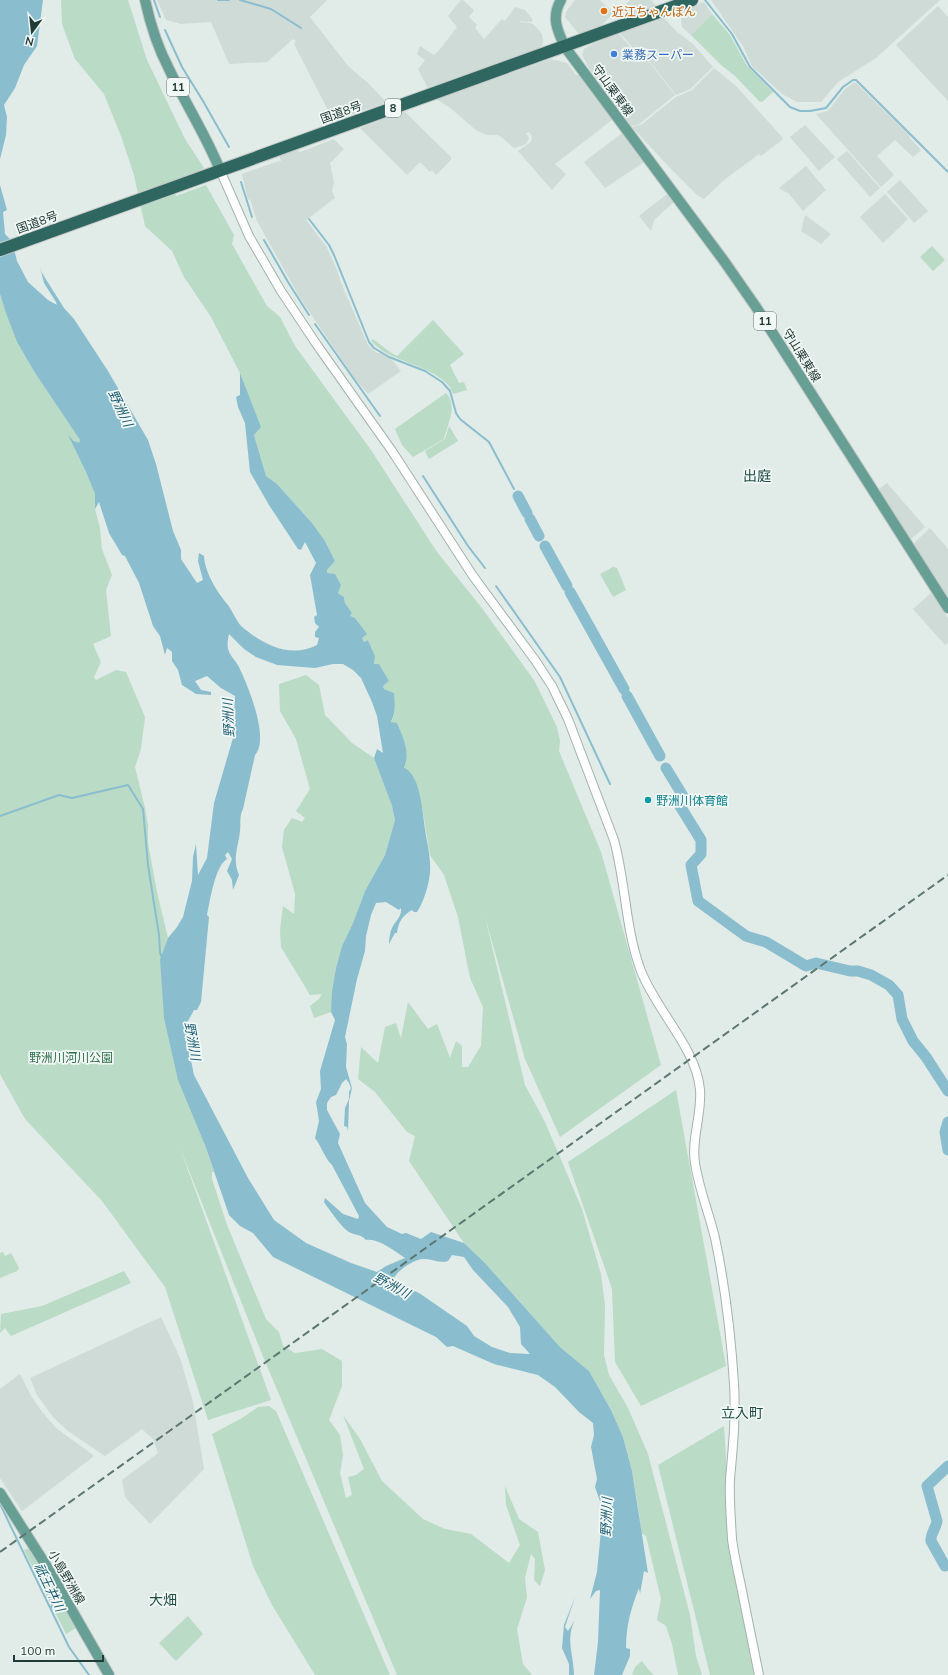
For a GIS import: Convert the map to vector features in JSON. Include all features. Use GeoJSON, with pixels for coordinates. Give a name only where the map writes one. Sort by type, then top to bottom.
{"type":"FeatureCollection","features":[{"type":"Feature","properties":{"kind":"highway","name":"国道8号"},"geometry":{"type":"LineString","coordinates":[[0,250],[692,0]]}},
{"type":"Feature","properties":{"kind":"main road","name":"11"},"geometry":{"type":"LineString","coordinates":[[144,0],[168,69],[213,152],[215,172]]}},
{"type":"Feature","properties":{"kind":"main road","name":"守山栗東線"},"geometry":{"type":"LineString","coordinates":[[561,0],[556,10],[555,18],[556,25],[565,46],[724,261],[756,307],[948,608]]}},
{"type":"Feature","properties":{"kind":"main road","name":"小島野洲線"},"geometry":{"type":"LineString","coordinates":[[0,1493],[47,1567],[109,1675]]}},
{"type":"Feature","properties":{"kind":"street"},"geometry":{"type":"LineString","coordinates":[[215,172],[281,292],[316,345],[392,451],[473,576],[536,660],[552,686],[568,719],[614,840],[619,859],[633,947],[642,973],[658,1005],[689,1055],[697,1072],[700,1090],[700,1109],[695,1144],[695,1161],[714,1238],[724,1290],[730,1333],[734,1386],[734,1434],[730,1488],[732,1541],[759,1675]]}},
{"type":"Feature","properties":{"kind":"shaded area"},"geometry":{"type":"Polygon","coordinates":[[[157,0],[327,0],[310,17],[348,66],[369,84],[385,101],[383,104],[333,120],[294,44],[296,41],[293,39],[267,62],[229,64],[211,22],[181,24],[166,20],[157,0]]]}},
{"type":"Feature","properties":{"kind":"shaded area"},"geometry":{"type":"Polygon","coordinates":[[[461,0],[463,0],[474,10],[469,17],[477,25],[475,28],[484,39],[502,19],[505,21],[515,7],[525,10],[533,20],[531,22],[519,22],[531,23],[534,25],[542,34],[542,46],[536,50],[428,88],[418,69],[425,60],[417,54],[420,46],[434,55],[441,48],[457,27],[448,16],[461,0]]]}},
{"type":"Feature","properties":{"kind":"shaded area"},"geometry":{"type":"Polygon","coordinates":[[[575,0],[600,0],[613,13],[601,26],[579,34],[565,17],[566,12],[575,0]]]}},
{"type":"Feature","properties":{"kind":"shaded area"},"geometry":{"type":"Polygon","coordinates":[[[630,0],[651,0],[657,7],[630,17],[622,8],[630,0]]]}},
{"type":"Feature","properties":{"kind":"shaded area"},"geometry":{"type":"Polygon","coordinates":[[[711,0],[940,0],[876,58],[838,82],[821,102],[797,102],[782,94],[752,66],[743,46],[711,0]]]}},
{"type":"Feature","properties":{"kind":"shaded area"},"geometry":{"type":"Polygon","coordinates":[[[704,2],[712,14],[691,35],[682,27],[680,10],[704,2]]]}},
{"type":"Feature","properties":{"kind":"shaded area"},"geometry":{"type":"Polygon","coordinates":[[[938,6],[948,17],[948,101],[896,45],[938,6]]]}},
{"type":"Feature","properties":{"kind":"shaded area"},"geometry":{"type":"Polygon","coordinates":[[[661,15],[677,32],[693,44],[713,67],[690,89],[676,95],[646,57],[642,58],[618,31],[661,15]]]}},
{"type":"Feature","properties":{"kind":"shaded area"},"geometry":{"type":"Polygon","coordinates":[[[617,32],[642,60],[646,58],[675,95],[638,125],[631,126],[592,73],[582,55],[584,49],[587,47],[617,32]]]}},
{"type":"Feature","properties":{"kind":"shaded area"},"geometry":{"type":"Polygon","coordinates":[[[551,59],[567,63],[576,75],[579,75],[612,120],[555,164],[566,174],[552,190],[518,151],[531,142],[532,136],[529,132],[526,133],[529,138],[527,143],[514,148],[500,136],[488,135],[477,131],[449,107],[436,99],[551,59]]]}},
{"type":"Feature","properties":{"kind":"shaded area"},"geometry":{"type":"Polygon","coordinates":[[[714,68],[736,86],[783,138],[761,156],[759,154],[724,180],[704,199],[697,195],[671,169],[632,127],[641,125],[676,97],[692,90],[714,68]]]}},
{"type":"Feature","properties":{"kind":"shaded area"},"geometry":{"type":"Polygon","coordinates":[[[855,82],[909,135],[921,150],[913,157],[895,140],[877,156],[894,175],[881,187],[816,114],[828,111],[845,89],[855,82]]]}},
{"type":"Feature","properties":{"kind":"shaded area"},"geometry":{"type":"Polygon","coordinates":[[[404,111],[451,157],[451,160],[436,175],[432,170],[430,172],[420,162],[407,175],[360,128],[404,111]]]}},
{"type":"Feature","properties":{"kind":"shaded area"},"geometry":{"type":"Polygon","coordinates":[[[805,125],[835,157],[819,171],[790,137],[805,125]]]}},
{"type":"Feature","properties":{"kind":"shaded area"},"geometry":{"type":"Polygon","coordinates":[[[622,133],[644,162],[605,188],[584,162],[622,133]]]}},
{"type":"Feature","properties":{"kind":"shaded area"},"geometry":{"type":"Polygon","coordinates":[[[334,139],[344,149],[330,163],[334,183],[332,191],[335,198],[306,220],[326,246],[368,345],[377,353],[381,353],[393,361],[401,371],[368,394],[355,379],[300,298],[257,221],[250,199],[248,200],[242,174],[281,161],[279,155],[294,149],[300,152],[334,139]]]}},
{"type":"Feature","properties":{"kind":"shaded area"},"geometry":{"type":"Polygon","coordinates":[[[847,151],[880,188],[870,197],[837,159],[847,151]]]}},
{"type":"Feature","properties":{"kind":"shaded area"},"geometry":{"type":"Polygon","coordinates":[[[806,166],[826,190],[803,211],[789,194],[779,188],[806,166]]]}},
{"type":"Feature","properties":{"kind":"shaded area"},"geometry":{"type":"Polygon","coordinates":[[[900,180],[928,211],[914,223],[887,192],[900,180]]]}},
{"type":"Feature","properties":{"kind":"shaded area"},"geometry":{"type":"Polygon","coordinates":[[[667,194],[674,202],[654,220],[651,231],[639,216],[667,194]]]}},
{"type":"Feature","properties":{"kind":"shaded area"},"geometry":{"type":"Polygon","coordinates":[[[885,194],[908,219],[883,243],[860,217],[885,194]]]}},
{"type":"Feature","properties":{"kind":"shaded area"},"geometry":{"type":"Polygon","coordinates":[[[805,215],[831,234],[821,244],[801,231],[805,215]]]}},
{"type":"Feature","properties":{"kind":"shaded area"},"geometry":{"type":"Polygon","coordinates":[[[887,483],[925,527],[910,540],[878,490],[887,483]]]}},
{"type":"Feature","properties":{"kind":"shaded area"},"geometry":{"type":"Polygon","coordinates":[[[930,528],[948,549],[948,598],[913,544],[930,528]]]}},
{"type":"Feature","properties":{"kind":"shaded area"},"geometry":{"type":"Polygon","coordinates":[[[931,593],[948,618],[948,643],[945,645],[913,609],[931,593]]]}},
{"type":"Feature","properties":{"kind":"shaded area"},"geometry":{"type":"Polygon","coordinates":[[[161,1317],[180,1358],[193,1402],[204,1469],[150,1524],[125,1497],[122,1480],[158,1453],[153,1439],[142,1429],[105,1456],[68,1431],[53,1417],[37,1395],[30,1378],[161,1317]]]}},
{"type":"Feature","properties":{"kind":"shaded area"},"geometry":{"type":"Polygon","coordinates":[[[20,1374],[31,1396],[56,1428],[93,1455],[93,1457],[22,1511],[0,1478],[0,1389],[20,1374]]]}},
{"type":"Feature","properties":{"kind":"green space"},"geometry":{"type":"Polygon","coordinates":[[[61,0],[128,0],[147,60],[185,139],[204,168],[191,176],[170,182],[176,196],[206,185],[234,235],[232,244],[267,306],[280,317],[295,346],[371,450],[437,552],[481,607],[534,680],[557,727],[560,741],[559,751],[601,852],[661,1065],[560,1137],[525,1059],[485,917],[525,1085],[545,1122],[582,1209],[601,1274],[605,1305],[604,1355],[609,1375],[628,1408],[648,1454],[690,1615],[696,1656],[702,1675],[678,1675],[672,1644],[666,1626],[657,1620],[661,1599],[646,1536],[641,1533],[632,1471],[623,1437],[611,1410],[589,1371],[560,1347],[484,1262],[464,1243],[409,1161],[415,1136],[407,1132],[375,1092],[358,1079],[361,1047],[378,1063],[385,1027],[396,1023],[401,1038],[408,1002],[428,1029],[437,1024],[450,1058],[456,1041],[462,1046],[462,1067],[468,1067],[481,1046],[483,1007],[470,978],[458,917],[444,875],[430,855],[423,812],[414,778],[404,768],[407,756],[404,739],[397,723],[391,723],[395,705],[394,693],[384,689],[383,686],[389,681],[374,664],[375,656],[368,640],[364,642],[350,616],[352,613],[345,603],[344,597],[338,593],[327,573],[327,570],[335,561],[325,541],[312,523],[277,484],[266,476],[254,435],[250,403],[241,375],[211,317],[184,277],[172,251],[145,226],[134,175],[121,136],[104,94],[75,59],[62,24],[61,0]]]}},
{"type":"Feature","properties":{"kind":"green space"},"geometry":{"type":"Polygon","coordinates":[[[712,14],[730,35],[747,66],[773,92],[762,102],[759,101],[735,76],[721,65],[691,35],[712,14]]]}},
{"type":"Feature","properties":{"kind":"green space"},"geometry":{"type":"Polygon","coordinates":[[[932,246],[945,260],[933,271],[920,257],[932,246]]]}},
{"type":"Feature","properties":{"kind":"green space","name":"野洲川河川公園"},"geometry":{"type":"Polygon","coordinates":[[[0,294],[17,342],[35,373],[80,440],[79,444],[69,437],[95,494],[95,509],[100,528],[102,549],[112,575],[106,590],[111,636],[93,644],[101,662],[94,677],[96,680],[116,670],[126,672],[145,717],[141,749],[135,767],[148,825],[148,843],[157,892],[168,938],[160,959],[205,1145],[214,1172],[212,1172],[212,1179],[227,1225],[266,1319],[279,1332],[283,1346],[295,1353],[322,1349],[342,1361],[342,1386],[329,1420],[340,1435],[343,1455],[340,1473],[346,1498],[352,1495],[348,1477],[356,1475],[364,1469],[343,1415],[360,1439],[382,1481],[423,1519],[445,1529],[471,1534],[509,1563],[520,1545],[506,1505],[505,1486],[519,1519],[538,1532],[545,1570],[540,1586],[534,1580],[535,1559],[531,1554],[525,1578],[527,1597],[517,1629],[523,1664],[532,1675],[397,1675],[262,1354],[180,1148],[271,1400],[208,1420],[165,1287],[102,1201],[25,1119],[0,1074],[0,294]]]}},
{"type":"Feature","properties":{"kind":"green space"},"geometry":{"type":"Polygon","coordinates":[[[433,320],[464,354],[450,365],[459,383],[464,382],[467,390],[453,394],[443,380],[435,374],[388,354],[371,341],[373,339],[397,356],[433,320]]]}},
{"type":"Feature","properties":{"kind":"green space"},"geometry":{"type":"Polygon","coordinates":[[[446,393],[450,398],[452,409],[444,439],[413,457],[402,445],[395,429],[446,393]]]}},
{"type":"Feature","properties":{"kind":"green space"},"geometry":{"type":"Polygon","coordinates":[[[449,426],[458,441],[429,459],[425,451],[445,439],[449,426]]]}},
{"type":"Feature","properties":{"kind":"green space"},"geometry":{"type":"Polygon","coordinates":[[[613,567],[617,568],[626,590],[613,597],[600,574],[613,567]]]}},
{"type":"Feature","properties":{"kind":"green space"},"geometry":{"type":"Polygon","coordinates":[[[306,675],[319,685],[325,715],[352,743],[374,758],[392,806],[395,820],[385,855],[365,891],[353,923],[342,946],[336,968],[331,1012],[314,1018],[310,1006],[319,999],[322,994],[310,995],[281,947],[280,930],[283,906],[294,914],[295,894],[282,847],[284,830],[292,818],[302,822],[305,818],[296,811],[310,789],[296,739],[280,711],[279,684],[306,675]]]}},
{"type":"Feature","properties":{"kind":"green space"},"geometry":{"type":"Polygon","coordinates":[[[676,1090],[726,1366],[641,1406],[615,1362],[612,1289],[568,1162],[676,1090]]]}},
{"type":"Feature","properties":{"kind":"green space"},"geometry":{"type":"Polygon","coordinates":[[[3,1252],[5,1256],[11,1253],[19,1268],[17,1271],[0,1278],[0,1253],[3,1252]]]}},
{"type":"Feature","properties":{"kind":"green space"},"geometry":{"type":"Polygon","coordinates":[[[124,1271],[131,1283],[11,1336],[5,1328],[0,1333],[1,1314],[42,1306],[124,1271]]]}},
{"type":"Feature","properties":{"kind":"green space"},"geometry":{"type":"Polygon","coordinates":[[[269,1406],[276,1411],[390,1675],[315,1675],[272,1605],[253,1566],[212,1434],[242,1418],[258,1407],[269,1406]]]}},
{"type":"Feature","properties":{"kind":"green space"},"geometry":{"type":"Polygon","coordinates":[[[724,1426],[731,1540],[759,1675],[710,1675],[658,1465],[724,1426]]]}},
{"type":"Feature","properties":{"kind":"green space"},"geometry":{"type":"Polygon","coordinates":[[[32,1548],[76,1628],[66,1634],[24,1550],[32,1548]]]}},
{"type":"Feature","properties":{"kind":"green space"},"geometry":{"type":"Polygon","coordinates":[[[188,1616],[203,1634],[176,1661],[159,1643],[188,1616]]]}},
{"type":"Feature","properties":{"kind":"green space"},"geometry":{"type":"Polygon","coordinates":[[[642,1661],[654,1675],[632,1675],[635,1667],[642,1661]]]}},
{"type":"Feature","properties":{"kind":"water"},"geometry":{"type":"Polygon","coordinates":[[[0,0],[43,0],[37,46],[24,65],[15,88],[4,105],[7,117],[6,135],[0,159],[0,0]]]}},
{"type":"Feature","properties":{"kind":"water","name":"野洲川"},"geometry":{"type":"Polygon","coordinates":[[[0,185],[7,210],[3,212],[5,234],[12,241],[17,261],[28,282],[48,300],[57,305],[44,283],[40,267],[42,273],[64,308],[74,319],[108,371],[148,440],[156,464],[173,531],[181,550],[181,559],[197,583],[203,580],[198,561],[199,553],[204,556],[209,576],[216,588],[241,626],[249,633],[267,644],[287,650],[307,649],[317,645],[319,638],[315,637],[315,632],[319,627],[315,623],[314,617],[317,615],[310,575],[316,563],[305,542],[301,550],[298,549],[269,505],[250,472],[245,423],[238,407],[236,397],[240,395],[240,373],[261,427],[254,435],[266,476],[277,484],[312,523],[325,541],[335,561],[327,570],[327,573],[335,574],[341,585],[338,593],[344,597],[345,603],[352,613],[350,616],[355,618],[367,634],[362,638],[364,642],[368,640],[375,656],[374,664],[379,664],[389,681],[383,686],[384,689],[394,693],[395,704],[391,722],[397,723],[402,734],[407,756],[404,768],[412,775],[418,789],[429,850],[430,866],[427,887],[420,908],[417,912],[412,910],[406,914],[398,925],[397,933],[395,933],[389,944],[391,930],[399,916],[401,908],[399,910],[386,902],[376,903],[371,915],[366,936],[365,951],[357,979],[345,1037],[347,1044],[346,1067],[352,1088],[349,1101],[348,1131],[347,1127],[344,1126],[345,1108],[349,1099],[349,1092],[351,1088],[346,1079],[342,1083],[336,1095],[331,1097],[327,1103],[327,1110],[340,1134],[338,1143],[365,1203],[387,1227],[402,1234],[406,1233],[421,1239],[431,1232],[464,1243],[484,1262],[560,1347],[589,1371],[611,1410],[623,1437],[632,1471],[648,1573],[644,1571],[640,1594],[639,1588],[630,1617],[626,1648],[630,1649],[630,1656],[622,1675],[594,1675],[598,1642],[600,1590],[596,1591],[590,1599],[597,1572],[603,1510],[595,1487],[597,1479],[591,1447],[594,1435],[593,1423],[579,1412],[555,1387],[538,1375],[494,1364],[453,1346],[447,1347],[436,1337],[273,1257],[253,1233],[240,1226],[229,1215],[205,1145],[178,1080],[164,1018],[160,959],[168,938],[183,917],[192,881],[193,857],[196,844],[198,875],[207,858],[214,803],[233,738],[235,696],[221,688],[207,676],[195,681],[201,690],[211,692],[211,695],[196,694],[182,685],[178,670],[172,661],[172,652],[167,648],[165,655],[160,636],[153,626],[139,583],[125,556],[122,555],[109,533],[99,502],[95,509],[95,494],[68,435],[74,441],[79,443],[80,440],[35,373],[17,342],[0,294],[0,185]],[[229,634],[228,649],[239,667],[252,699],[259,725],[260,737],[259,747],[255,755],[241,817],[236,853],[236,863],[239,875],[233,890],[232,880],[227,871],[232,859],[228,852],[225,855],[227,859],[219,869],[216,876],[207,915],[209,917],[201,1002],[197,1010],[194,1010],[188,1021],[185,1023],[186,1037],[194,1075],[248,1178],[274,1220],[306,1243],[351,1263],[377,1272],[386,1266],[405,1258],[381,1243],[366,1240],[361,1236],[349,1232],[332,1213],[324,1202],[325,1198],[343,1214],[358,1219],[359,1216],[332,1165],[315,1138],[319,1121],[316,1102],[321,1089],[320,1071],[335,1020],[331,1012],[332,992],[336,968],[342,946],[353,923],[365,891],[385,855],[395,820],[392,806],[374,758],[377,749],[383,753],[377,716],[361,678],[353,670],[343,664],[333,664],[315,668],[277,665],[256,657],[244,649],[229,634]],[[452,1255],[448,1261],[445,1262],[426,1259],[415,1261],[402,1269],[394,1278],[399,1284],[419,1293],[467,1326],[474,1336],[492,1347],[510,1353],[530,1354],[521,1344],[520,1327],[508,1307],[473,1270],[464,1257],[452,1255]]]}},
{"type":"Feature","properties":{"kind":"water"},"geometry":{"type":"Polygon","coordinates":[[[575,1597],[565,1627],[568,1631],[575,1620],[572,1627],[570,1640],[574,1675],[569,1675],[569,1664],[562,1648],[564,1625],[575,1597]]]}},
{"type":"Feature","properties":{"kind":"waterway"},"geometry":{"type":"LineString","coordinates":[[154,0],[160,17]]}},
{"type":"Feature","properties":{"kind":"waterway"},"geometry":{"type":"LineString","coordinates":[[218,0],[229,0]]}},
{"type":"Feature","properties":{"kind":"waterway"},"geometry":{"type":"LineString","coordinates":[[240,0],[271,9],[301,28]]}},
{"type":"Feature","properties":{"kind":"waterway"},"geometry":{"type":"LineString","coordinates":[[705,0],[732,34],[750,67],[790,107],[800,111],[826,108],[843,87],[853,80],[856,80],[948,172]]}},
{"type":"Feature","properties":{"kind":"waterway"},"geometry":{"type":"LineString","coordinates":[[165,30],[182,67],[229,147]]}},
{"type":"Feature","properties":{"kind":"waterway"},"geometry":{"type":"LineString","coordinates":[[241,182],[252,217]]}},
{"type":"Feature","properties":{"kind":"waterway"},"geometry":{"type":"LineString","coordinates":[[309,219],[329,245],[334,255],[369,342],[374,348],[389,357],[425,371],[442,382],[450,391],[456,413],[460,419],[489,442],[514,489]]}},
{"type":"Feature","properties":{"kind":"waterway"},"geometry":{"type":"LineString","coordinates":[[264,240],[309,315]]}},
{"type":"Feature","properties":{"kind":"waterway"},"geometry":{"type":"LineString","coordinates":[[315,324],[380,416]]}},
{"type":"Feature","properties":{"kind":"waterway"},"geometry":{"type":"LineString","coordinates":[[423,476],[468,546],[485,568]]}},
{"type":"Feature","properties":{"kind":"waterway"},"geometry":{"type":"LineString","coordinates":[[518,496],[527,513]]}},
{"type":"Feature","properties":{"kind":"waterway"},"geometry":{"type":"LineString","coordinates":[[530,519],[539,536]]}},
{"type":"Feature","properties":{"kind":"waterway"},"geometry":{"type":"LineString","coordinates":[[545,546],[567,586]]}},
{"type":"Feature","properties":{"kind":"waterway"},"geometry":{"type":"LineString","coordinates":[[496,586],[560,677],[610,784]]}},
{"type":"Feature","properties":{"kind":"waterway"},"geometry":{"type":"LineString","coordinates":[[570,592],[624,689]]}},
{"type":"Feature","properties":{"kind":"waterway"},"geometry":{"type":"LineString","coordinates":[[627,696],[660,756]]}},
{"type":"Feature","properties":{"kind":"waterway"},"geometry":{"type":"LineString","coordinates":[[666,768],[683,796],[680,806],[701,840],[701,854],[691,865],[698,901],[746,936],[766,942],[806,966],[816,963],[850,971],[858,971],[871,975],[889,985],[898,995],[902,1019],[913,1041],[926,1057],[948,1091]]}},
{"type":"Feature","properties":{"kind":"waterway"},"geometry":{"type":"LineString","coordinates":[[0,816],[59,795],[72,798],[128,785],[143,809],[148,865],[161,956]]}},
{"type":"Feature","properties":{"kind":"waterway"},"geometry":{"type":"LineString","coordinates":[[948,1122],[945,1132],[948,1150]]}},
{"type":"Feature","properties":{"kind":"waterway"},"geometry":{"type":"LineString","coordinates":[[945,1566],[931,1541],[931,1536],[937,1521],[927,1486],[948,1466]]}},
{"type":"Feature","properties":{"kind":"waterway","name":"祇王井川"},"geometry":{"type":"LineString","coordinates":[[0,1504],[69,1647],[89,1675]]}},
{"type":"Feature","properties":{"kind":"waterway","name":"祇王井川"},"geometry":{"type":"LineString","coordinates":[[46,1597],[49,1598],[52,1605],[51,1608]]}},
{"type":"Feature","properties":{"kind":"railway"},"geometry":{"type":"LineString","coordinates":[[0,1552],[948,875]]}},
{"type":"Feature","properties":{"kind":"place","name":"近江ちゃんぽん"},"geometry":{"type":"Point","coordinates":[604,11]}},
{"type":"Feature","properties":{"kind":"place","name":"業務スーパー"},"geometry":{"type":"Point","coordinates":[614,54]}},
{"type":"Feature","properties":{"kind":"place","name":"野洲川体育館"},"geometry":{"type":"Point","coordinates":[648,800]}},
{"type":"Feature","properties":{"kind":"district","name":"出庭"},"geometry":{"type":"Point","coordinates":[757,476]}},
{"type":"Feature","properties":{"kind":"district","name":"立入町"},"geometry":{"type":"Point","coordinates":[742,1413]}},
{"type":"Feature","properties":{"kind":"district","name":"大畑"},"geometry":{"type":"Point","coordinates":[163,1600]}}]}
